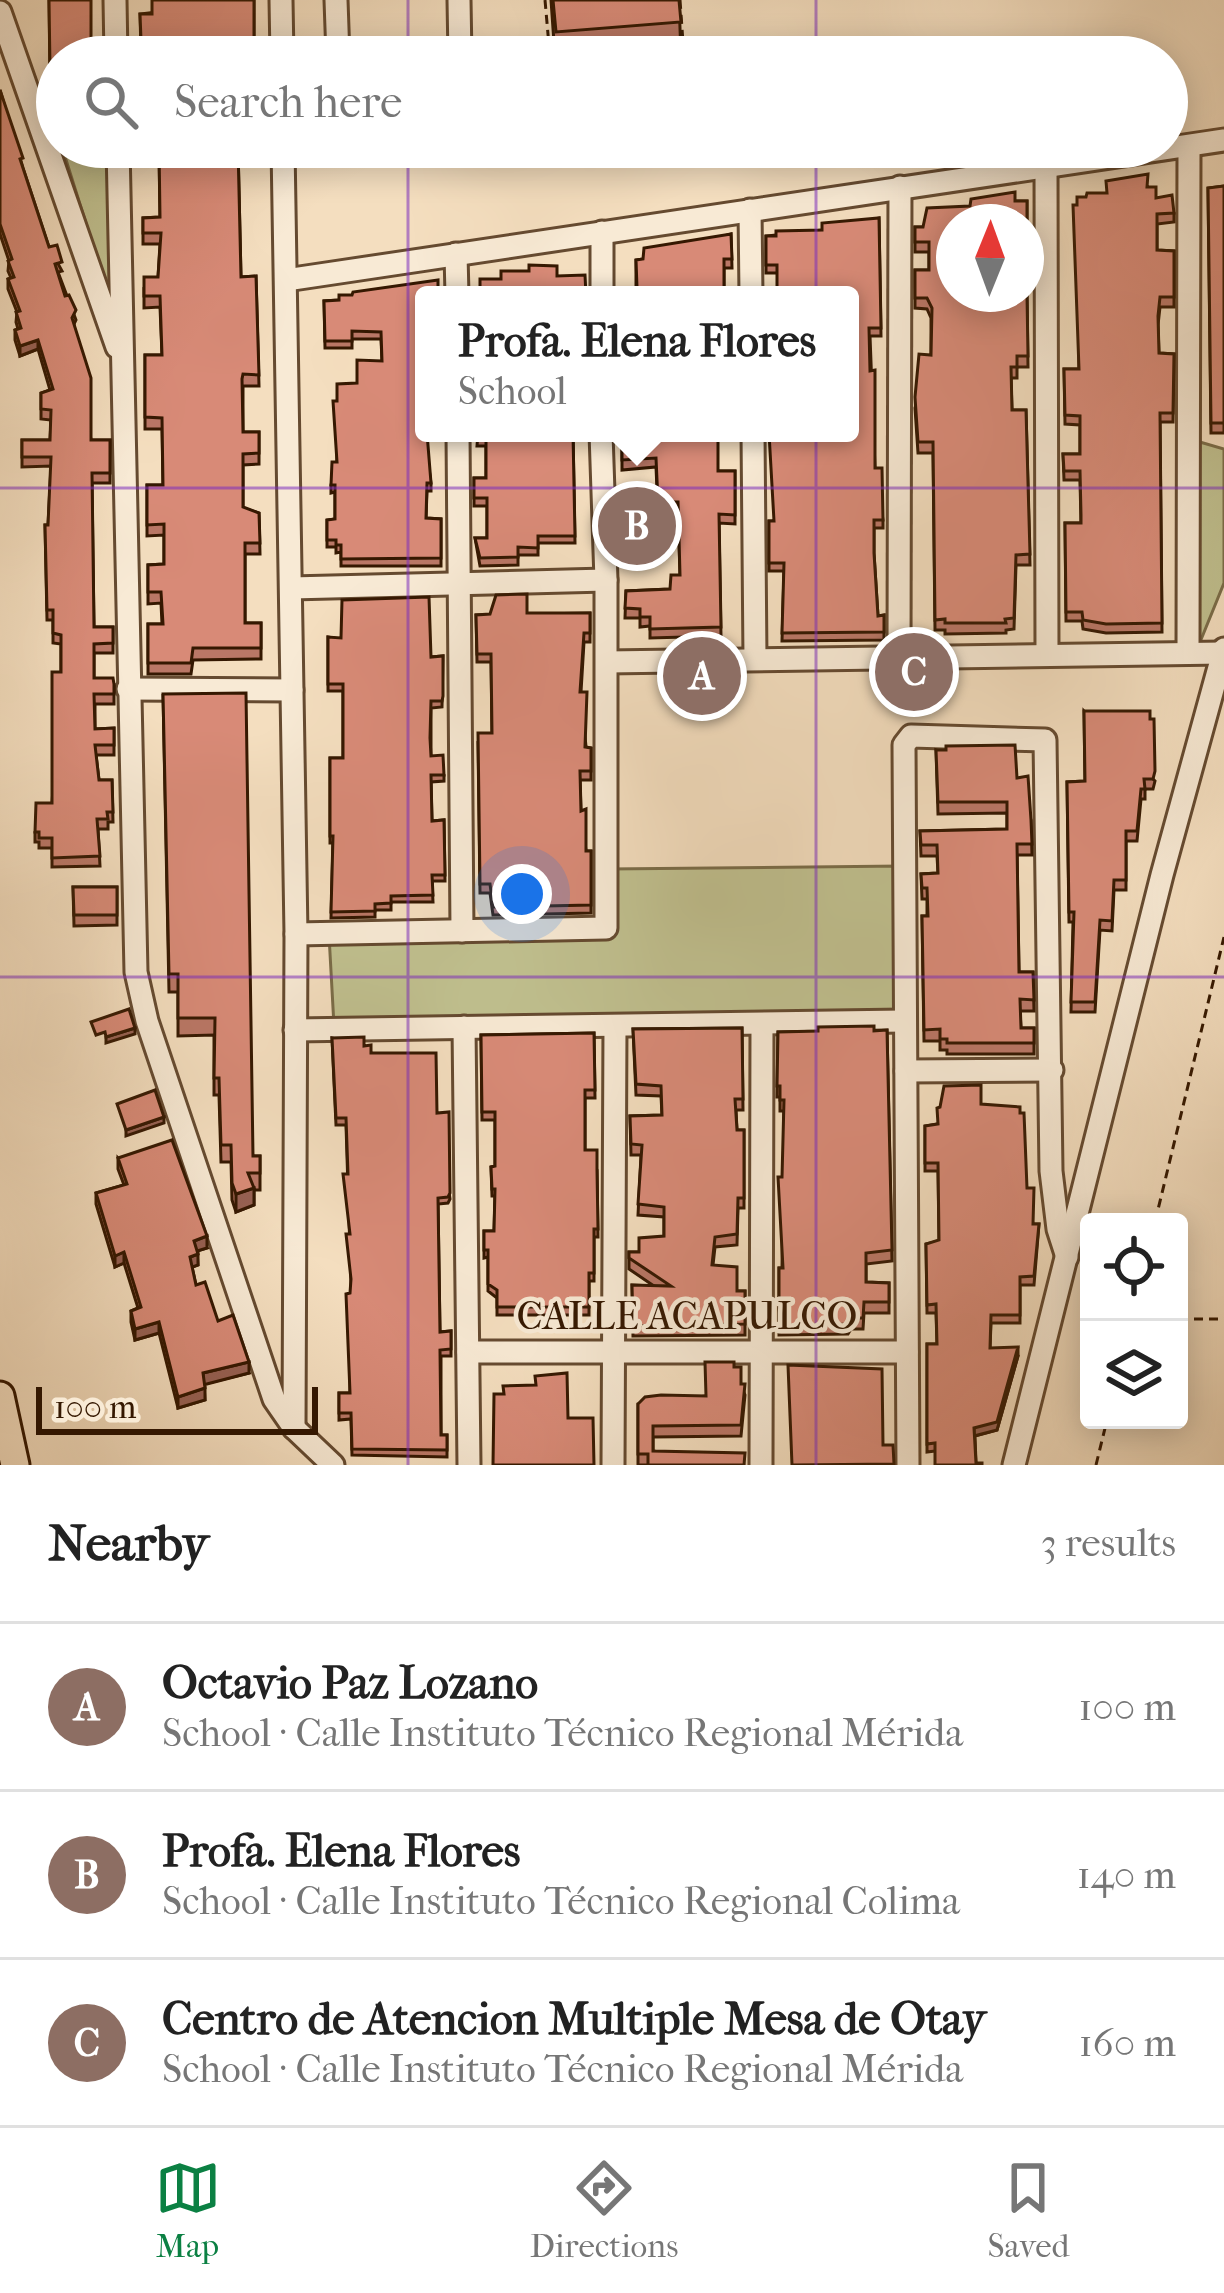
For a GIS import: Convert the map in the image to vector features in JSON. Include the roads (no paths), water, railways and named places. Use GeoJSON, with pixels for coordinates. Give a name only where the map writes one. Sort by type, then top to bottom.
{"type":"FeatureCollection","features":[{"type":"Feature","properties":{"kind":"main road"},"geometry":{"type":"LineString","coordinates":[[0,1396],[15,1465]]}},
{"type":"Feature","properties":{"kind":"street"},"geometry":{"type":"LineString","coordinates":[[115,0],[116,36]]}},
{"type":"Feature","properties":{"kind":"street"},"geometry":{"type":"LineString","coordinates":[[281,0],[282,36]]}},
{"type":"Feature","properties":{"kind":"street"},"geometry":{"type":"LineString","coordinates":[[336,0],[337,36]]}},
{"type":"Feature","properties":{"kind":"street"},"geometry":{"type":"LineString","coordinates":[[459,0],[460,36]]}},
{"type":"Feature","properties":{"kind":"street"},"geometry":{"type":"LineString","coordinates":[[0,12],[36,115]]}},
{"type":"Feature","properties":{"kind":"street"},"geometry":{"type":"LineString","coordinates":[[1188,652],[1189,146],[1224,140]]}},
{"type":"Feature","properties":{"kind":"street"},"geometry":{"type":"LineString","coordinates":[[54,168],[123,365]]}},
{"type":"Feature","properties":{"kind":"street"},"geometry":{"type":"LineString","coordinates":[[118,168],[139,993],[274,1399],[295,1429],[333,1465]]}},
{"type":"Feature","properties":{"kind":"street"},"geometry":{"type":"LineString","coordinates":[[283,168],[296,934],[295,1429]]}},
{"type":"Feature","properties":{"kind":"street"},"geometry":{"type":"LineString","coordinates":[[286,280],[1026,168]]}},
{"type":"Feature","properties":{"kind":"street"},"geometry":{"type":"LineString","coordinates":[[1046,168],[1047,655]]}},
{"type":"Feature","properties":{"kind":"street"},"geometry":{"type":"LineString","coordinates":[[899,657],[900,187]]}},
{"type":"Feature","properties":{"kind":"street"},"geometry":{"type":"LineString","coordinates":[[751,210],[751,286]]}},
{"type":"Feature","properties":{"kind":"street"},"geometry":{"type":"LineString","coordinates":[[602,232],[602,286]]}},
{"type":"Feature","properties":{"kind":"street"},"geometry":{"type":"LineString","coordinates":[[456,254],[457,286]]}},
{"type":"Feature","properties":{"kind":"street"},"geometry":{"type":"LineString","coordinates":[[458,442],[462,931]]}},
{"type":"Feature","properties":{"kind":"street"},"geometry":{"type":"LineString","coordinates":[[296,934],[606,928],[601,442]]}},
{"type":"Feature","properties":{"kind":"street"},"geometry":{"type":"LineString","coordinates":[[752,442],[754,659]]}},
{"type":"Feature","properties":{"kind":"street"},"geometry":{"type":"LineString","coordinates":[[290,588],[606,580]]}},
{"type":"Feature","properties":{"kind":"street"},"geometry":{"type":"LineString","coordinates":[[607,662],[1223,651],[1013,1465]]}},
{"type":"Feature","properties":{"kind":"street"},"geometry":{"type":"LineString","coordinates":[[128,689],[292,690]]}},
{"type":"Feature","properties":{"kind":"street"},"geometry":{"type":"LineString","coordinates":[[908,1465],[904,745],[911,736],[1043,738],[1052,1193],[1067,1257]]}},
{"type":"Feature","properties":{"kind":"street"},"geometry":{"type":"LineString","coordinates":[[295,1030],[904,1021]]}},
{"type":"Feature","properties":{"kind":"street"},"geometry":{"type":"LineString","coordinates":[[761,1465],[762,1024]]}},
{"type":"Feature","properties":{"kind":"street"},"geometry":{"type":"LineString","coordinates":[[614,1465],[615,1026]]}},
{"type":"Feature","properties":{"kind":"street"},"geometry":{"type":"LineString","coordinates":[[464,1027],[469,1465]]}},
{"type":"Feature","properties":{"kind":"street"},"geometry":{"type":"LineString","coordinates":[[906,1071],[1052,1070]]}},
{"type":"Feature","properties":{"kind":"street","name":"CALLE ACAPULCO"},"geometry":{"type":"LineString","coordinates":[[468,1352],[907,1352]]}},
{"type":"Feature","properties":{"kind":"place","name":"Profa. Elena Flores"},"geometry":{"type":"Point","coordinates":[637,526]}},
{"type":"Feature","properties":{"kind":"place","name":"Centro de Atencion Multiple Mesa de Otay"},"geometry":{"type":"Point","coordinates":[914,672]}},
{"type":"Feature","properties":{"kind":"place","name":"Octavio Paz Lozano"},"geometry":{"type":"Point","coordinates":[702,676]}}]}
